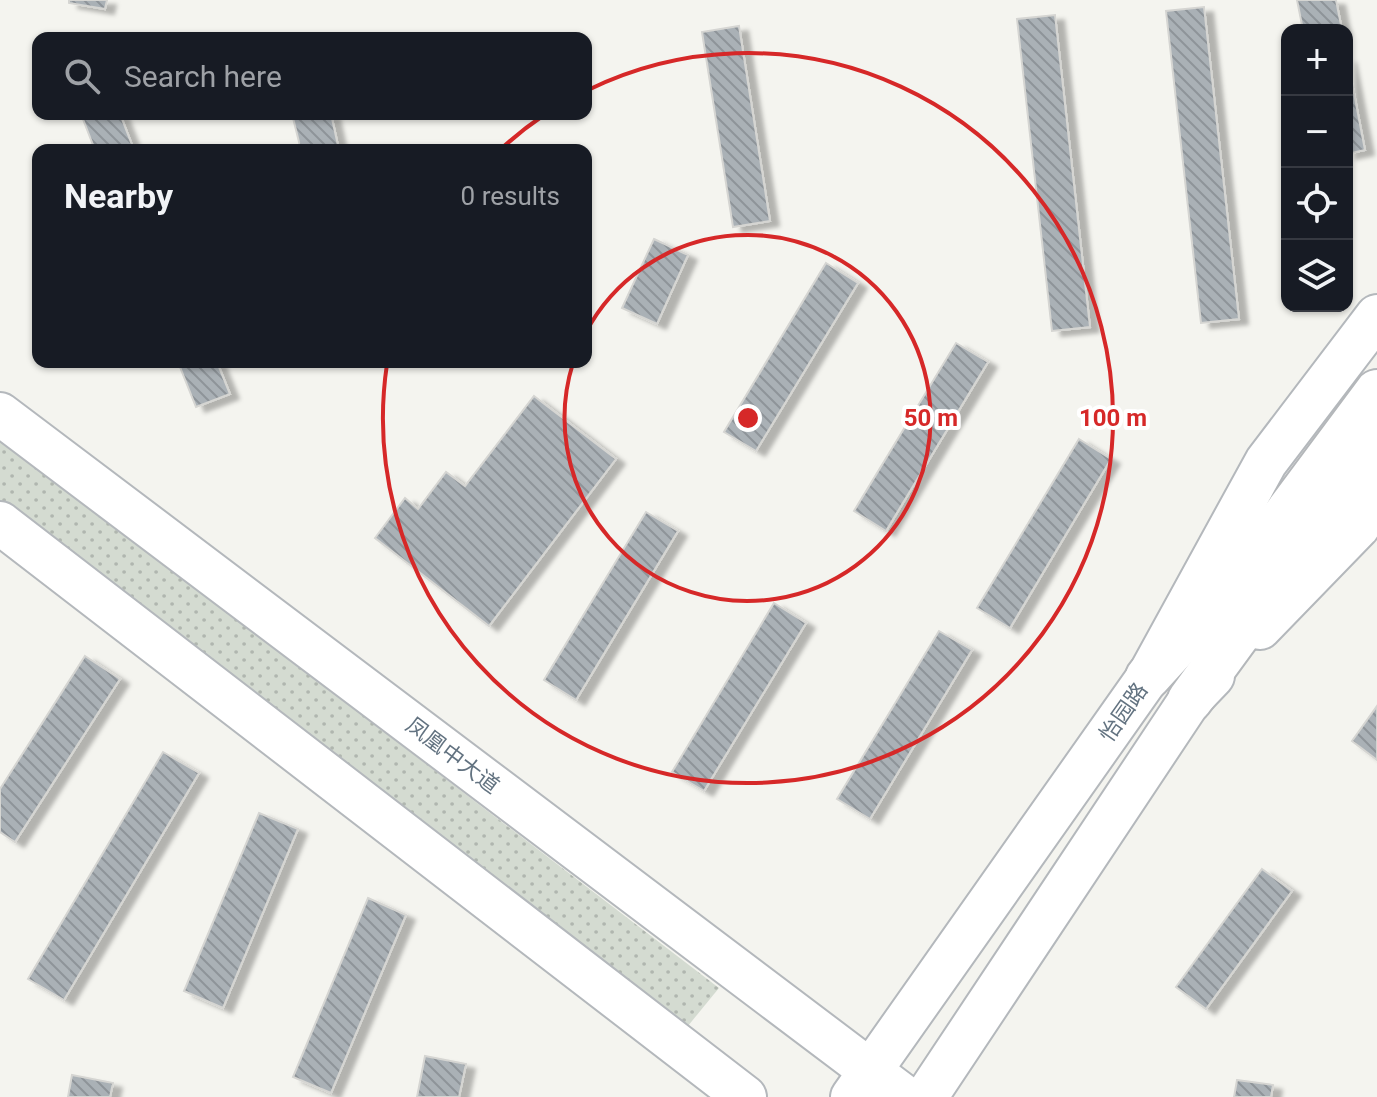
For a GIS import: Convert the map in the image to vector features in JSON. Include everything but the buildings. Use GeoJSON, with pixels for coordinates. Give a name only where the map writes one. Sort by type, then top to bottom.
{"type":"FeatureCollection","features":[{"type":"Feature","properties":{"kind":"highway"},"geometry":{"type":"LineString","coordinates":[[1148,677],[1241,575],[1377,392]]}},
{"type":"Feature","properties":{"kind":"highway"},"geometry":{"type":"LineString","coordinates":[[1190,700],[1377,444]]}},
{"type":"Feature","properties":{"kind":"main road","name":"怡园路"},"geometry":{"type":"LineString","coordinates":[[861,1084],[1148,677],[1266,462],[1377,316]]}},
{"type":"Feature","properties":{"kind":"main road","name":"凤凰中大道"},"geometry":{"type":"LineString","coordinates":[[0,414],[861,1084],[905,1097]]}},
{"type":"Feature","properties":{"kind":"main road"},"geometry":{"type":"LineString","coordinates":[[926,1097],[1190,700],[1358,527],[1377,501]]}},
{"type":"Feature","properties":{"kind":"main road"},"geometry":{"type":"LineString","coordinates":[[0,523],[745,1097]]}},
{"type":"Feature","properties":{"kind":"shaded area"},"geometry":{"type":"Polygon","coordinates":[[[0,438],[719,988],[683,1032],[0,506],[0,438]]]}}]}
